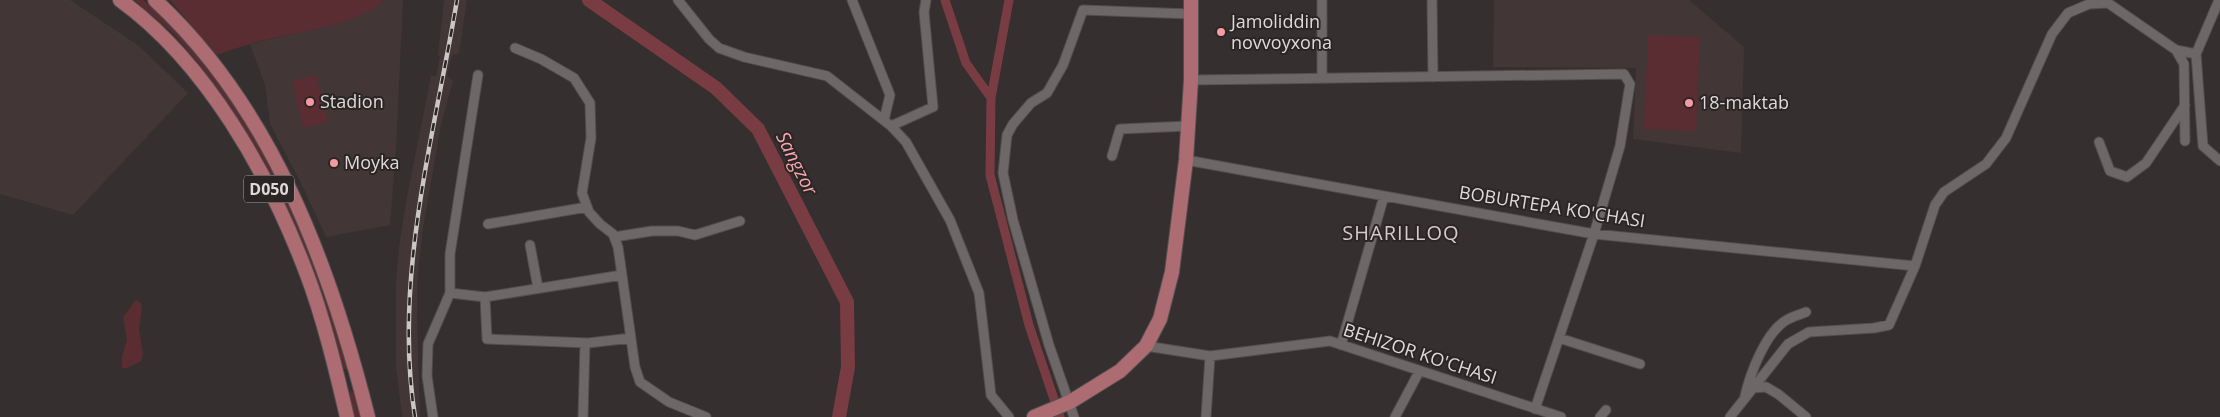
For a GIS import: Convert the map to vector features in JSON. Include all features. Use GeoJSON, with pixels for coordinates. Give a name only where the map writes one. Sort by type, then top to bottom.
{"type":"FeatureCollection","features":[{"type":"Feature","properties":{"kind":"main road","name":"D050"},"geometry":{"type":"LineString","coordinates":[[120,0],[166,38],[194,70],[248,150],[265,182],[306,272],[347,417]]}},
{"type":"Feature","properties":{"kind":"main road","name":"D050"},"geometry":{"type":"LineString","coordinates":[[155,0],[181,24],[226,80],[281,170],[321,262],[357,374],[368,417]]}},
{"type":"Feature","properties":{"kind":"main road"},"geometry":{"type":"LineString","coordinates":[[1037,416],[1070,402],[1120,371],[1146,346],[1160,320],[1168,292],[1186,160],[1192,80],[1191,0]]}},
{"type":"Feature","properties":{"kind":"main road"},"geometry":{"type":"LineString","coordinates":[[338,380],[342,384],[353,384],[357,374]]}},
{"type":"Feature","properties":{"kind":"street"},"geometry":{"type":"LineString","coordinates":[[678,0],[709,39],[719,48],[744,57],[828,76],[887,123],[906,142],[954,229],[979,293],[991,395],[1009,417]]}},
{"type":"Feature","properties":{"kind":"street"},"geometry":{"type":"LineString","coordinates":[[852,0],[890,95],[887,123]]}},
{"type":"Feature","properties":{"kind":"street"},"geometry":{"type":"LineString","coordinates":[[887,123],[933,107],[924,12],[926,0]]}},
{"type":"Feature","properties":{"kind":"street"},"geometry":{"type":"LineString","coordinates":[[1322,0],[1322,78]]}},
{"type":"Feature","properties":{"kind":"street"},"geometry":{"type":"LineString","coordinates":[[1432,0],[1433,77]]}},
{"type":"Feature","properties":{"kind":"street"},"geometry":{"type":"LineString","coordinates":[[2219,0],[2196,54],[2202,146],[2220,161]]}},
{"type":"Feature","properties":{"kind":"street"},"geometry":{"type":"LineString","coordinates":[[1730,417],[1788,344],[1809,332],[1874,328],[1889,325],[1915,266],[1935,205],[1944,192],[1986,164],[2006,138],[2052,34],[2068,13],[2089,4],[2116,4],[2176,50],[2184,64],[2185,141]]}},
{"type":"Feature","properties":{"kind":"street"},"geometry":{"type":"LineString","coordinates":[[1074,417],[1049,345],[1013,220],[1003,173],[1007,135],[1013,124],[1030,103],[1047,93],[1062,64],[1083,10],[1191,14]]}},
{"type":"Feature","properties":{"kind":"street"},"geometry":{"type":"LineString","coordinates":[[515,48],[541,58],[574,78],[590,103],[591,138],[582,193],[587,207],[600,224],[613,234],[618,247],[635,367],[640,382],[669,402],[706,417]]}},
{"type":"Feature","properties":{"kind":"street"},"geometry":{"type":"LineString","coordinates":[[2176,50],[2196,54]]}},
{"type":"Feature","properties":{"kind":"street"},"geometry":{"type":"LineString","coordinates":[[433,417],[427,376],[428,344],[450,293],[450,254],[459,186],[478,74]]}},
{"type":"Feature","properties":{"kind":"street"},"geometry":{"type":"LineString","coordinates":[[1192,80],[1624,74],[1630,84],[1620,146],[1594,234],[1535,409]]}},
{"type":"Feature","properties":{"kind":"street"},"geometry":{"type":"LineString","coordinates":[[2099,142],[2110,171],[2127,177],[2146,163],[2185,105]]}},
{"type":"Feature","properties":{"kind":"street"},"geometry":{"type":"LineString","coordinates":[[1112,156],[1120,129],[1188,126]]}},
{"type":"Feature","properties":{"kind":"street","name":"BOBURTEPA KO'CHASI"},"geometry":{"type":"LineString","coordinates":[[1186,160],[1594,234],[1915,266]]}},
{"type":"Feature","properties":{"kind":"street"},"geometry":{"type":"LineString","coordinates":[[1342,345],[1384,196]]}},
{"type":"Feature","properties":{"kind":"street"},"geometry":{"type":"LineString","coordinates":[[488,224],[587,207]]}},
{"type":"Feature","properties":{"kind":"street"},"geometry":{"type":"LineString","coordinates":[[614,237],[652,231],[678,231],[694,235],[740,221]]}},
{"type":"Feature","properties":{"kind":"street"},"geometry":{"type":"LineString","coordinates":[[530,245],[538,288]]}},
{"type":"Feature","properties":{"kind":"street"},"geometry":{"type":"LineString","coordinates":[[450,293],[485,297],[622,275]]}},
{"type":"Feature","properties":{"kind":"street"},"geometry":{"type":"LineString","coordinates":[[485,297],[486,339],[585,343],[631,338]]}},
{"type":"Feature","properties":{"kind":"street"},"geometry":{"type":"LineString","coordinates":[[1744,398],[1750,374],[1773,335],[1784,322],[1806,312]]}},
{"type":"Feature","properties":{"kind":"street"},"geometry":{"type":"LineString","coordinates":[[1559,338],[1640,364]]}},
{"type":"Feature","properties":{"kind":"street","name":"BEHIZOR KO'CHASI"},"geometry":{"type":"LineString","coordinates":[[1146,346],[1210,356],[1330,341],[1419,372],[1562,417]]}},
{"type":"Feature","properties":{"kind":"street"},"geometry":{"type":"LineString","coordinates":[[583,417],[585,343]]}},
{"type":"Feature","properties":{"kind":"street"},"geometry":{"type":"LineString","coordinates":[[1206,417],[1210,356]]}},
{"type":"Feature","properties":{"kind":"street"},"geometry":{"type":"LineString","coordinates":[[1395,417],[1419,372]]}},
{"type":"Feature","properties":{"kind":"street"},"geometry":{"type":"LineString","coordinates":[[1753,388],[1766,387],[1778,394],[1806,417]]}},
{"type":"Feature","properties":{"kind":"shaded area"},"geometry":{"type":"Polygon","coordinates":[[[0,0],[70,0],[139,46],[188,93],[73,215],[0,194],[0,0]]]}},
{"type":"Feature","properties":{"kind":"shaded area"},"geometry":{"type":"Polygon","coordinates":[[[134,0],[143,0],[177,30],[229,93],[276,174],[318,266],[349,368],[347,370],[343,368],[312,269],[271,177],[249,138],[224,97],[199,64],[173,33],[134,0]]]}},
{"type":"Feature","properties":{"kind":"shaded area"},"geometry":{"type":"Polygon","coordinates":[[[170,0],[384,0],[357,17],[339,23],[265,40],[217,55],[170,0]]]}},
{"type":"Feature","properties":{"kind":"shaded area"},"geometry":{"type":"Polygon","coordinates":[[[384,0],[403,0],[396,149],[390,225],[326,237],[302,185],[270,124],[265,85],[250,44],[320,28],[359,15],[384,0]]]}},
{"type":"Feature","properties":{"kind":"shaded area"},"geometry":{"type":"Polygon","coordinates":[[[444,0],[467,0],[459,53],[452,55],[447,76],[453,81],[441,125],[423,228],[417,283],[420,417],[402,417],[396,367],[396,283],[399,247],[431,76],[436,76],[440,57],[438,56],[444,0]]]}},
{"type":"Feature","properties":{"kind":"shaded area","name":"18-maktab"},"geometry":{"type":"Polygon","coordinates":[[[1494,0],[1689,0],[1744,47],[1741,153],[1633,139],[1636,68],[1493,67],[1494,0]]]}},
{"type":"Feature","properties":{"kind":"shaded area"},"geometry":{"type":"Polygon","coordinates":[[[1648,35],[1700,37],[1696,131],[1644,129],[1648,35]]]}},
{"type":"Feature","properties":{"kind":"shaded area","name":"Stadion"},"geometry":{"type":"Polygon","coordinates":[[[316,75],[328,122],[303,128],[292,81],[316,75]]]}},
{"type":"Feature","properties":{"kind":"shaded area"},"geometry":{"type":"Polygon","coordinates":[[[136,300],[141,303],[142,308],[139,329],[143,355],[141,361],[127,368],[122,368],[122,356],[127,340],[123,317],[136,300]]]}},
{"type":"Feature","properties":{"kind":"shaded area"},"geometry":{"type":"Polygon","coordinates":[[[351,391],[355,393],[361,417],[354,417],[349,395],[351,391]]]}},
{"type":"Feature","properties":{"kind":"waterway","name":"Sangzor"},"geometry":{"type":"LineString","coordinates":[[589,0],[716,88],[758,129],[847,302],[848,367],[839,417]]}},
{"type":"Feature","properties":{"kind":"waterway"},"geometry":{"type":"LineString","coordinates":[[945,0],[966,63],[991,98]]}},
{"type":"Feature","properties":{"kind":"waterway"},"geometry":{"type":"LineString","coordinates":[[1009,0],[991,98],[990,175],[1029,325],[1060,417]]}},
{"type":"Feature","properties":{"kind":"railway"},"geometry":{"type":"LineString","coordinates":[[415,417],[410,365],[409,312],[413,260],[419,208],[457,0]]}},
{"type":"Feature","properties":{"kind":"place","name":"Jamoliddin novvoyxona"},"geometry":{"type":"Point","coordinates":[1221,32]}},
{"type":"Feature","properties":{"kind":"place","name":"Stadion"},"geometry":{"type":"Point","coordinates":[310,102]}},
{"type":"Feature","properties":{"kind":"place","name":"18-maktab"},"geometry":{"type":"Point","coordinates":[1689,103]}},
{"type":"Feature","properties":{"kind":"place","name":"Moyka"},"geometry":{"type":"Point","coordinates":[334,163]}},
{"type":"Feature","properties":{"kind":"district","name":"SHARILLOQ"},"geometry":{"type":"Point","coordinates":[1401,233]}}]}
